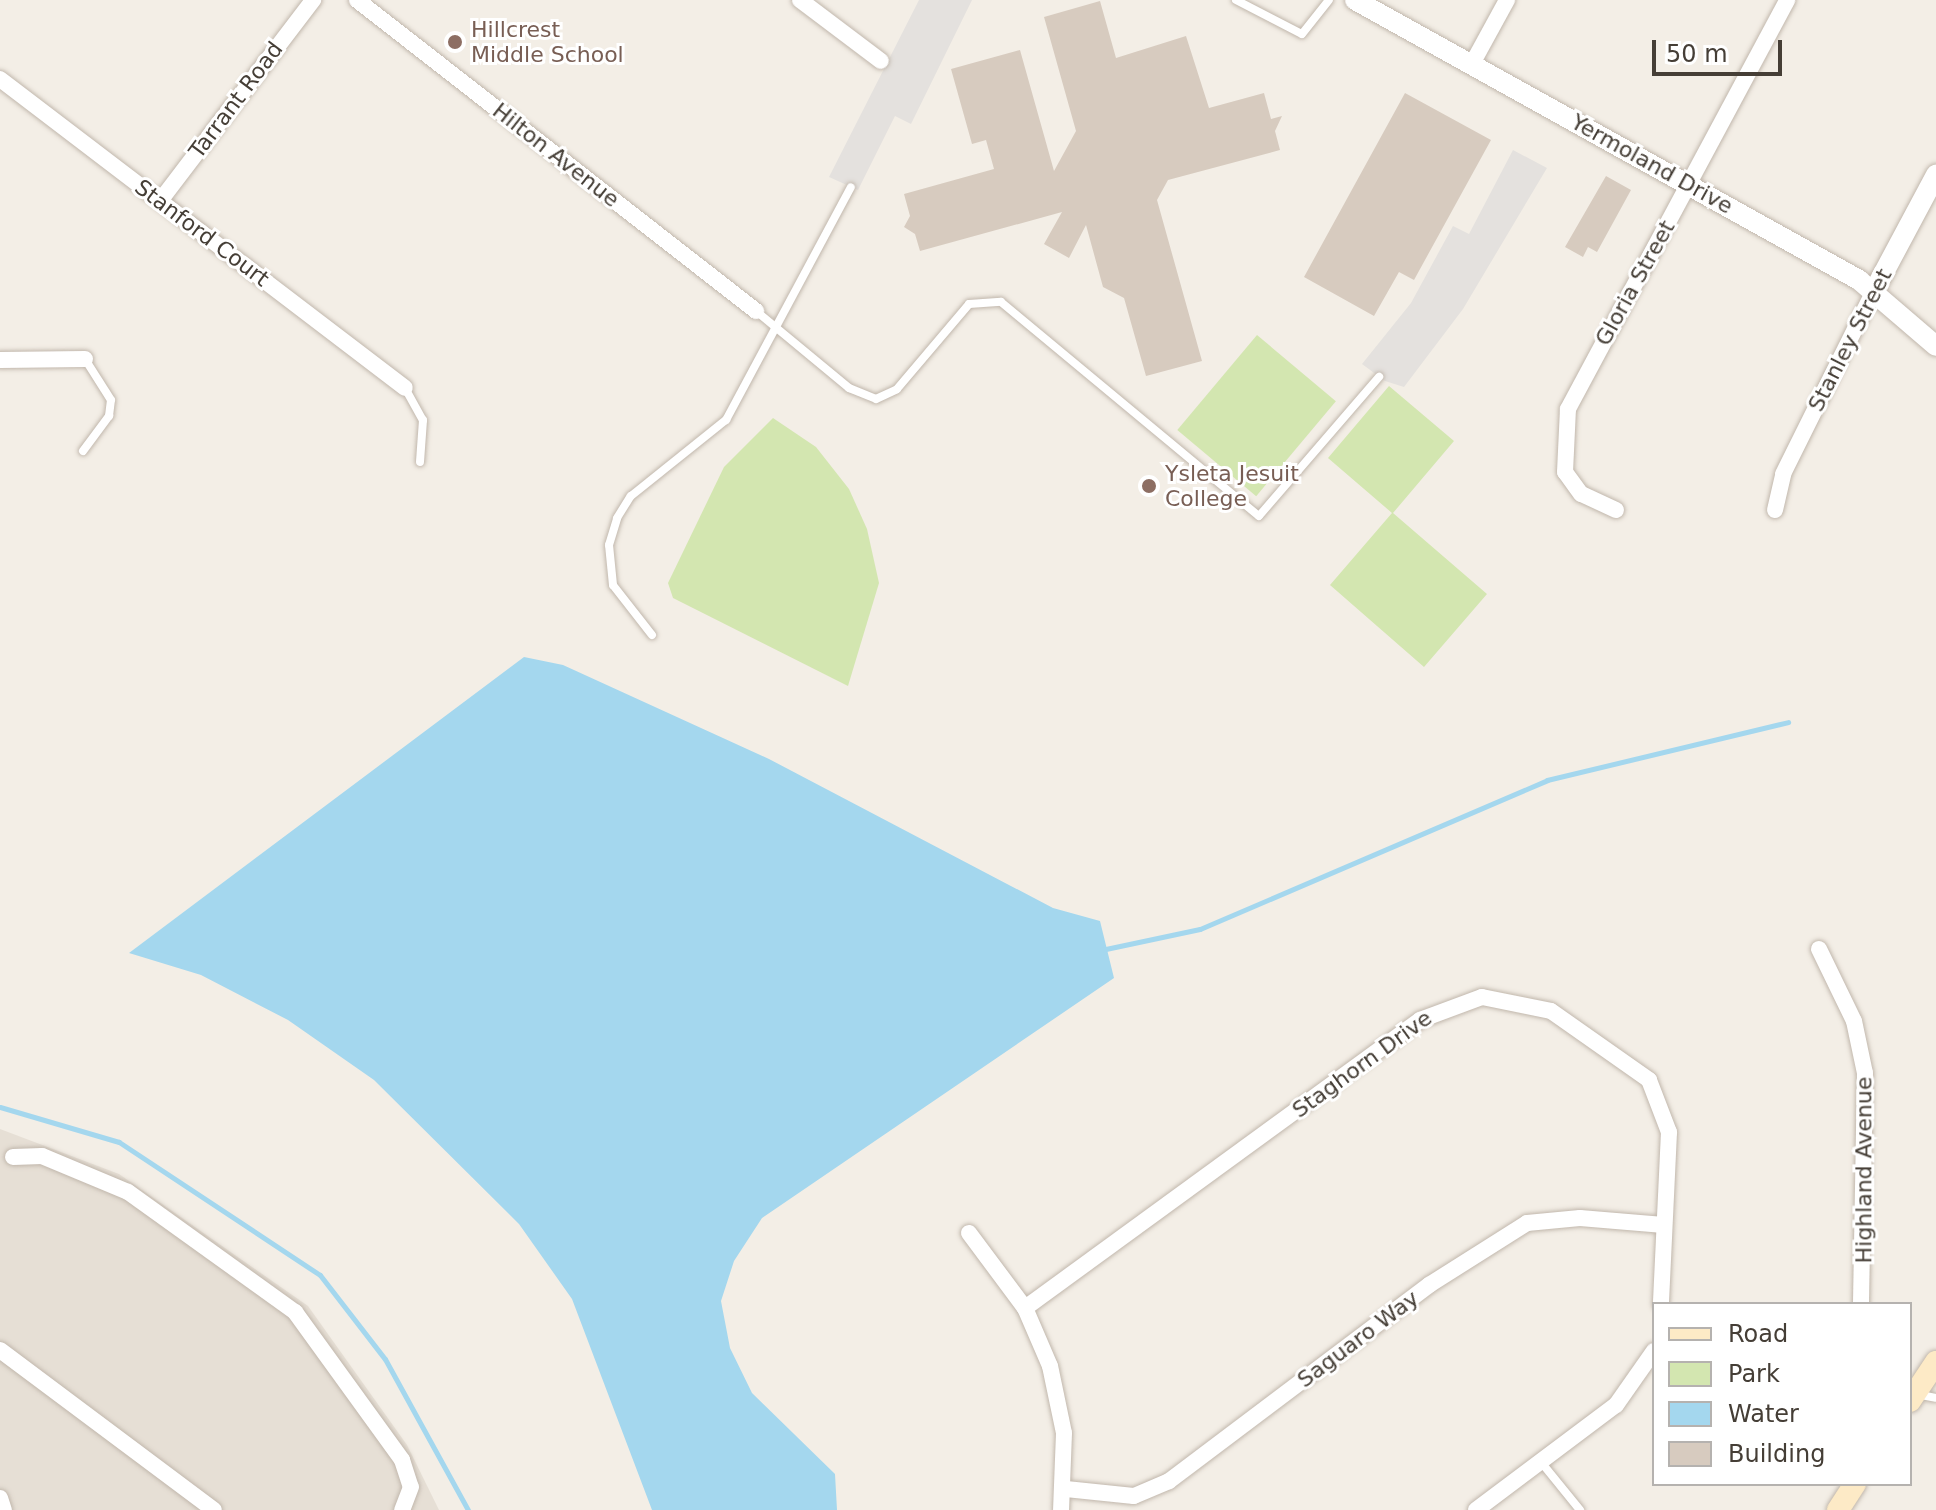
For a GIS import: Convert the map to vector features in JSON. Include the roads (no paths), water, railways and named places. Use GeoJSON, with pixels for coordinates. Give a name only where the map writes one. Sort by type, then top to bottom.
{"type":"FeatureCollection","features":[{"type":"Feature","properties":{"kind":"main road"},"geometry":{"type":"LineString","coordinates":[[1920,1398],[1936,1362]]}},
{"type":"Feature","properties":{"kind":"main road"},"geometry":{"type":"LineString","coordinates":[[1838,1510],[1854,1486]]}},
{"type":"Feature","properties":{"kind":"street","name":"Tarrant Road"},"geometry":{"type":"LineString","coordinates":[[160,201],[313,0]]}},
{"type":"Feature","properties":{"kind":"street","name":"Hilton Avenue"},"geometry":{"type":"LineString","coordinates":[[357,0],[756,311]]}},
{"type":"Feature","properties":{"kind":"street"},"geometry":{"type":"LineString","coordinates":[[800,0],[881,61]]}},
{"type":"Feature","properties":{"kind":"street","name":"Yermoland Drive"},"geometry":{"type":"LineString","coordinates":[[1355,0],[1874,291],[1936,346]]}},
{"type":"Feature","properties":{"kind":"street"},"geometry":{"type":"LineString","coordinates":[[1472,64],[1507,0]]}},
{"type":"Feature","properties":{"kind":"street","name":"Gloria Street"},"geometry":{"type":"LineString","coordinates":[[1616,510],[1572,485],[1562,459],[1563,427],[1787,0]]}},
{"type":"Feature","properties":{"kind":"street","name":"Stanford Court"},"geometry":{"type":"LineString","coordinates":[[0,79],[405,388]]}},
{"type":"Feature","properties":{"kind":"street","name":"Stanley Street"},"geometry":{"type":"LineString","coordinates":[[1775,510],[1783,474],[1936,175]]}},
{"type":"Feature","properties":{"kind":"street"},"geometry":{"type":"LineString","coordinates":[[0,360],[85,359]]}},
{"type":"Feature","properties":{"kind":"street","name":"Highland Avenue"},"geometry":{"type":"LineString","coordinates":[[1819,949],[1854,1021],[1865,1073],[1861,1302]]}},
{"type":"Feature","properties":{"kind":"street","name":"Staghorn Drive"},"geometry":{"type":"LineString","coordinates":[[1025,1308],[1420,1020],[1482,997],[1551,1011],[1649,1080],[1669,1132],[1661,1302]]}},
{"type":"Feature","properties":{"kind":"street"},"geometry":{"type":"LineString","coordinates":[[13,1157],[42,1156],[128,1192],[295,1312],[402,1460],[411,1487],[402,1510]]}},
{"type":"Feature","properties":{"kind":"street","name":"Saguaro Way"},"geometry":{"type":"LineString","coordinates":[[1066,1489],[1134,1496],[1169,1481],[1429,1285],[1527,1223],[1580,1218],[1664,1225]]}},
{"type":"Feature","properties":{"kind":"street"},"geometry":{"type":"LineString","coordinates":[[969,1233],[1025,1308],[1058,1396],[1066,1489],[1061,1510]]}},
{"type":"Feature","properties":{"kind":"street"},"geometry":{"type":"LineString","coordinates":[[0,1350],[214,1510]]}},
{"type":"Feature","properties":{"kind":"street"},"geometry":{"type":"LineString","coordinates":[[1476,1510],[1616,1405],[1652,1354]]}},
{"type":"Feature","properties":{"kind":"street"},"geometry":{"type":"LineString","coordinates":[[0,1498],[4,1510]]}},
{"type":"Feature","properties":{"kind":"lane"},"geometry":{"type":"LineString","coordinates":[[1236,0],[1302,34],[1329,0]]}},
{"type":"Feature","properties":{"kind":"lane"},"geometry":{"type":"LineString","coordinates":[[652,635],[625,609],[613,585],[609,545],[617,518],[631,496],[726,420],[778,330],[851,187]]}},
{"type":"Feature","properties":{"kind":"lane"},"geometry":{"type":"LineString","coordinates":[[756,311],[849,388],[876,399],[897,389],[969,304],[1001,302],[1259,516],[1379,377]]}},
{"type":"Feature","properties":{"kind":"lane"},"geometry":{"type":"LineString","coordinates":[[83,451],[109,416],[111,400],[85,359]]}},
{"type":"Feature","properties":{"kind":"lane"},"geometry":{"type":"LineString","coordinates":[[405,388],[423,420],[420,462]]}},
{"type":"Feature","properties":{"kind":"lane"},"geometry":{"type":"LineString","coordinates":[[1541,1461],[1580,1510]]}},
{"type":"Feature","properties":{"kind":"water"},"geometry":{"type":"Polygon","coordinates":[[[524,657],[563,665],[769,759],[1053,908],[1100,921],[1114,978],[762,1218],[734,1261],[721,1301],[730,1348],[752,1393],[835,1474],[837,1510],[652,1510],[572,1299],[519,1224],[374,1080],[288,1020],[201,975],[129,953],[524,657]]]}},
{"type":"Feature","properties":{"kind":"waterway"},"geometry":{"type":"LineString","coordinates":[[1101,950],[1200,929],[1547,780],[1788,722]]}},
{"type":"Feature","properties":{"kind":"waterway"},"geometry":{"type":"LineString","coordinates":[[0,1107],[119,1142],[320,1275],[385,1359],[468,1510]]}},
{"type":"Feature","properties":{"kind":"place","name":"Hillcrest Middle School"},"geometry":{"type":"Point","coordinates":[455,42]}},
{"type":"Feature","properties":{"kind":"place","name":"Ysleta Jesuit College"},"geometry":{"type":"Point","coordinates":[1149,486]}}]}
